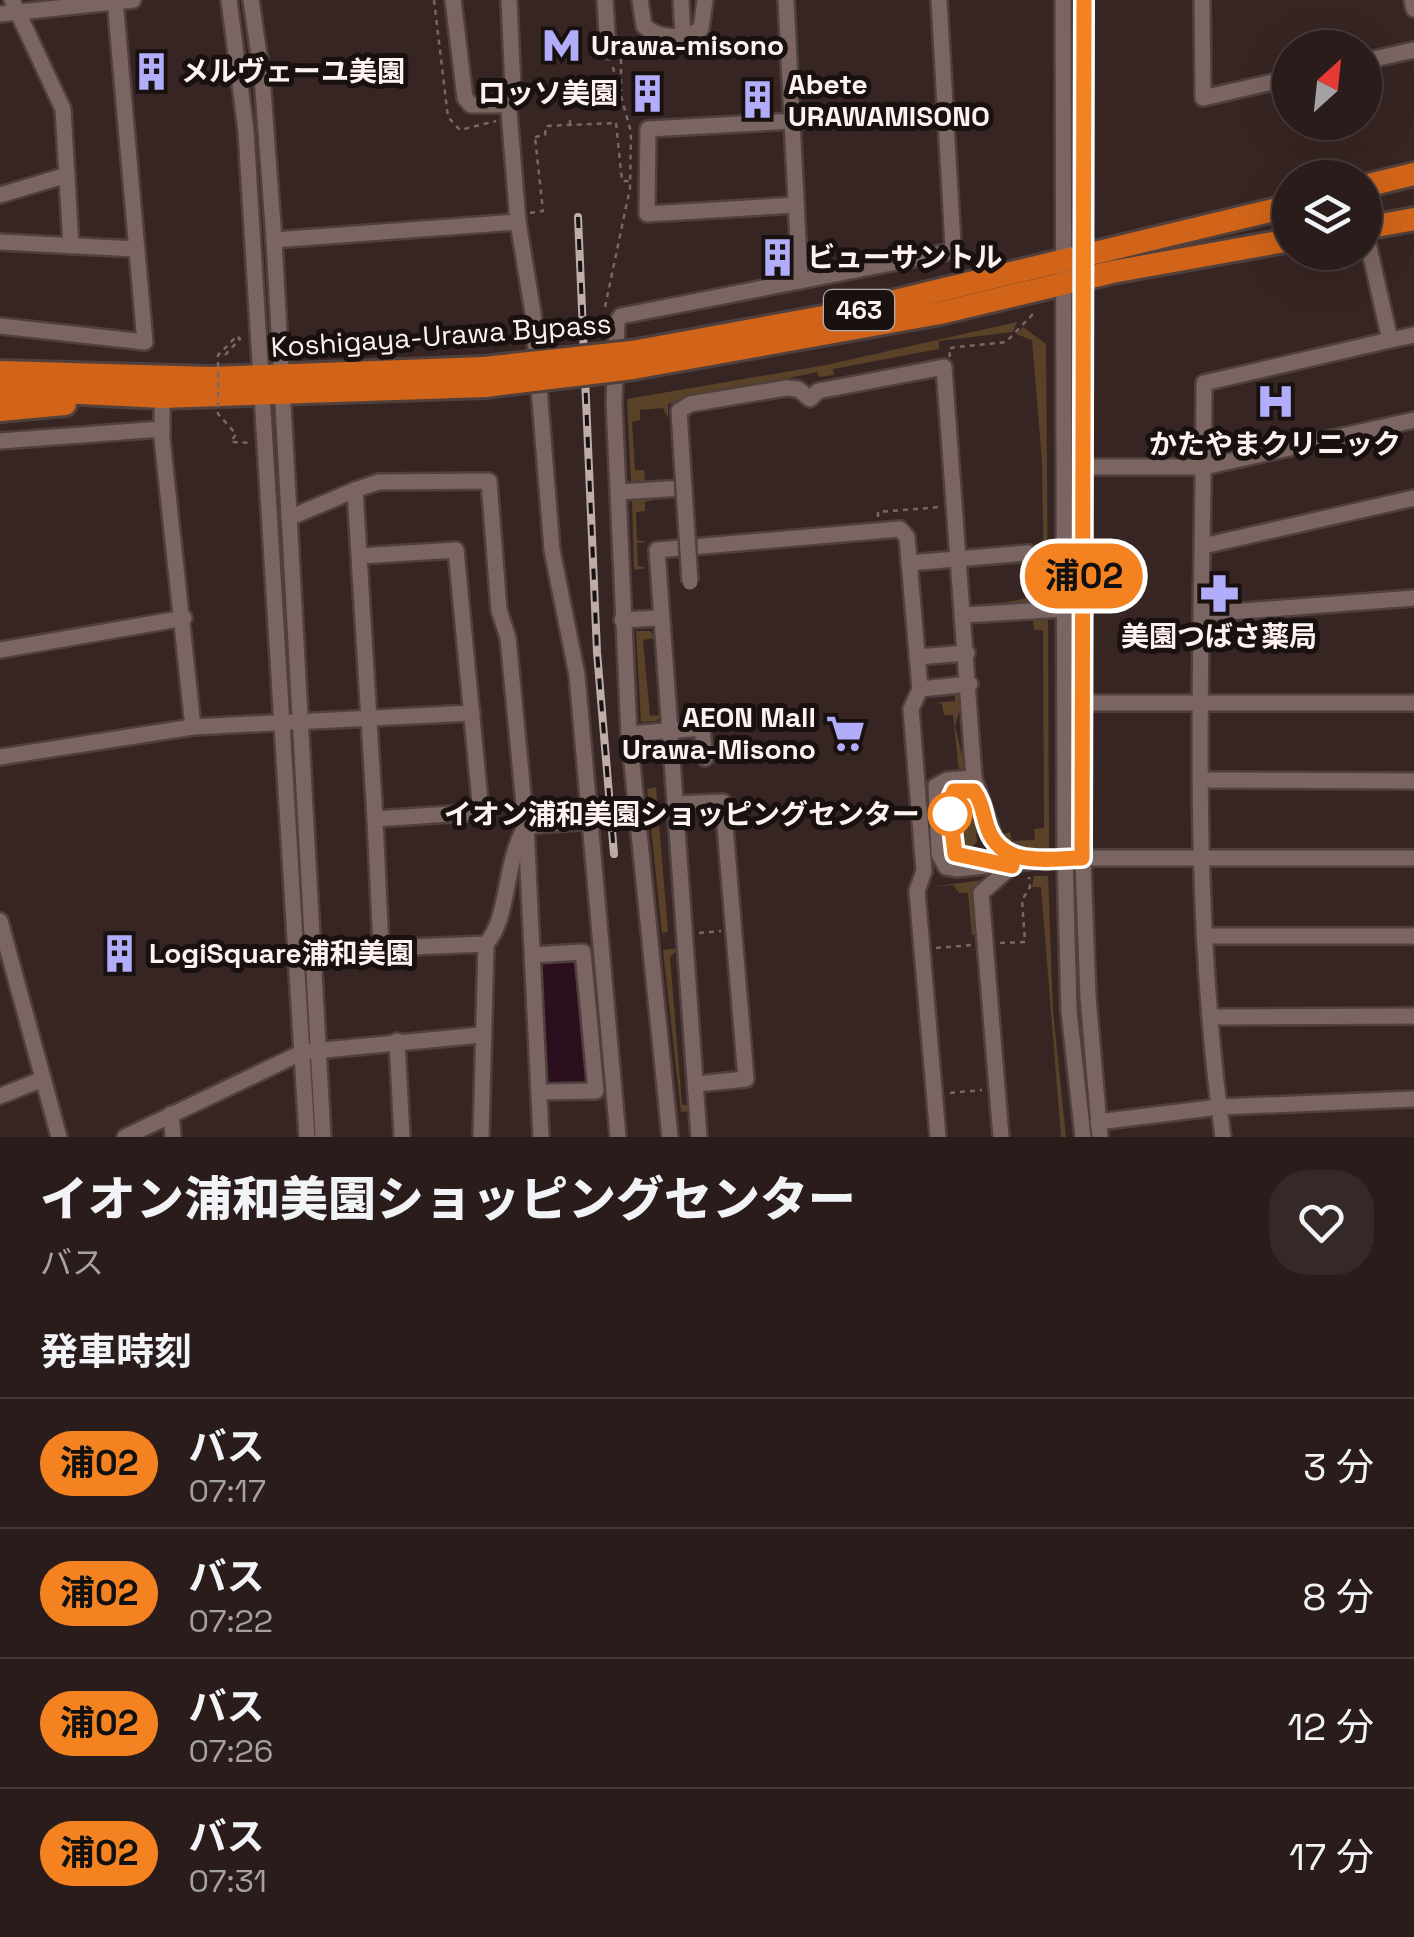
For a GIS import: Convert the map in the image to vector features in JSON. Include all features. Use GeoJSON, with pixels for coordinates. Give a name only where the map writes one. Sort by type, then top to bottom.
{"type":"FeatureCollection","features":[{"type":"Feature","properties":{"kind":"highway"},"geometry":{"type":"LineString","coordinates":[[1382,182],[1414,174]]}},
{"type":"Feature","properties":{"kind":"highway","name":"Koshigaya-Urawa Bypass"},"geometry":{"type":"LineString","coordinates":[[0,388],[150,397],[272,386],[485,377],[830,334],[1074,272],[1272,212]]}},
{"type":"Feature","properties":{"kind":"highway"},"geometry":{"type":"LineString","coordinates":[[1382,226],[1414,219]]}},
{"type":"Feature","properties":{"kind":"highway","name":"Koshigaya-Urawa Bypass"},"geometry":{"type":"LineString","coordinates":[[1074,272],[1272,243]]}},
{"type":"Feature","properties":{"kind":"highway","name":"463"},"geometry":{"type":"LineString","coordinates":[[0,362],[112,376]]}},
{"type":"Feature","properties":{"kind":"highway","name":"Koshigaya-Urawa Bypass"},"geometry":{"type":"LineString","coordinates":[[0,372],[272,386]]}},
{"type":"Feature","properties":{"kind":"highway"},"geometry":{"type":"LineString","coordinates":[[0,410],[150,397]]}},
{"type":"Feature","properties":{"kind":"street"},"geometry":{"type":"LineString","coordinates":[[229,0],[242,79],[289,518],[312,950],[307,1137]]}},
{"type":"Feature","properties":{"kind":"street"},"geometry":{"type":"LineString","coordinates":[[250,0],[262,76],[274,240],[272,386],[282,723],[310,1050],[323,1137]]}},
{"type":"Feature","properties":{"kind":"street"},"geometry":{"type":"LineString","coordinates":[[453,0],[465,98],[471,105],[484,107],[508,98]]}},
{"type":"Feature","properties":{"kind":"street"},"geometry":{"type":"LineString","coordinates":[[510,0],[514,77],[508,98],[524,218],[552,550],[577,676],[618,1137]]}},
{"type":"Feature","properties":{"kind":"street"},"geometry":{"type":"LineString","coordinates":[[605,0],[614,54]]}},
{"type":"Feature","properties":{"kind":"street"},"geometry":{"type":"LineString","coordinates":[[640,0],[641,19],[650,32],[683,36],[701,29],[705,0]]}},
{"type":"Feature","properties":{"kind":"street"},"geometry":{"type":"LineString","coordinates":[[681,0],[683,36]]}},
{"type":"Feature","properties":{"kind":"street"},"geometry":{"type":"LineString","coordinates":[[786,0],[800,281]]}},
{"type":"Feature","properties":{"kind":"street"},"geometry":{"type":"LineString","coordinates":[[938,1137],[918,892],[924,871],[911,709],[920,689],[907,537],[900,529],[661,548],[654,555],[700,1130],[669,1131],[629,734],[614,403],[621,316],[948,252],[953,245],[939,0]]}},
{"type":"Feature","properties":{"kind":"street"},"geometry":{"type":"LineString","coordinates":[[1063,0],[1084,467],[1082,858],[1099,1130],[1219,1108],[1414,1099]]}},
{"type":"Feature","properties":{"kind":"street"},"geometry":{"type":"LineString","coordinates":[[1084,0],[1064,609],[1069,1010],[1084,1137]]}},
{"type":"Feature","properties":{"kind":"street"},"geometry":{"type":"LineString","coordinates":[[1202,0],[1203,98],[1272,82]]}},
{"type":"Feature","properties":{"kind":"street"},"geometry":{"type":"LineString","coordinates":[[1412,0],[1414,9]]}},
{"type":"Feature","properties":{"kind":"street"},"geometry":{"type":"LineString","coordinates":[[0,326],[145,342],[121,1],[9,9],[64,108],[71,246]]}},
{"type":"Feature","properties":{"kind":"street"},"geometry":{"type":"LineString","coordinates":[[1382,57],[1414,50]]}},
{"type":"Feature","properties":{"kind":"street"},"geometry":{"type":"LineString","coordinates":[[796,205],[647,214],[648,129],[945,113]]}},
{"type":"Feature","properties":{"kind":"street"},"geometry":{"type":"LineString","coordinates":[[0,195],[68,176]]}},
{"type":"Feature","properties":{"kind":"street"},"geometry":{"type":"LineString","coordinates":[[274,240],[524,218]]}},
{"type":"Feature","properties":{"kind":"street"},"geometry":{"type":"LineString","coordinates":[[0,242],[136,249]]}},
{"type":"Feature","properties":{"kind":"street"},"geometry":{"type":"LineString","coordinates":[[1374,270],[1390,340]]}},
{"type":"Feature","properties":{"kind":"street"},"geometry":{"type":"LineString","coordinates":[[1223,1137],[1211,1017],[1203,858],[1204,384],[1414,335]]}},
{"type":"Feature","properties":{"kind":"street"},"geometry":{"type":"LineString","coordinates":[[690,582],[680,411],[690,404],[786,388],[798,388],[810,398],[818,391],[944,366],[974,778],[996,846],[1030,860]]}},
{"type":"Feature","properties":{"kind":"street"},"geometry":{"type":"LineString","coordinates":[[150,397],[162,429],[193,727]]}},
{"type":"Feature","properties":{"kind":"street"},"geometry":{"type":"LineString","coordinates":[[1084,467],[1204,467],[1414,420]]}},
{"type":"Feature","properties":{"kind":"street"},"geometry":{"type":"LineString","coordinates":[[0,441],[162,429]]}},
{"type":"Feature","properties":{"kind":"street"},"geometry":{"type":"LineString","coordinates":[[289,518],[378,482],[489,480],[499,610],[508,638],[526,826],[542,1092],[541,1137]]}},
{"type":"Feature","properties":{"kind":"street"},"geometry":{"type":"LineString","coordinates":[[619,492],[682,488]]}},
{"type":"Feature","properties":{"kind":"street"},"geometry":{"type":"LineString","coordinates":[[355,490],[381,948]]}},
{"type":"Feature","properties":{"kind":"street"},"geometry":{"type":"LineString","coordinates":[[1203,546],[1414,498]]}},
{"type":"Feature","properties":{"kind":"street"},"geometry":{"type":"LineString","coordinates":[[360,556],[456,550],[481,812],[375,819]]}},
{"type":"Feature","properties":{"kind":"street"},"geometry":{"type":"LineString","coordinates":[[909,563],[1028,553]]}},
{"type":"Feature","properties":{"kind":"street"},"geometry":{"type":"LineString","coordinates":[[1203,614],[1414,598]]}},
{"type":"Feature","properties":{"kind":"street"},"geometry":{"type":"LineString","coordinates":[[964,616],[1064,609]]}},
{"type":"Feature","properties":{"kind":"street"},"geometry":{"type":"LineString","coordinates":[[0,650],[48,638],[184,618]]}},
{"type":"Feature","properties":{"kind":"street"},"geometry":{"type":"LineString","coordinates":[[622,620],[660,618]]}},
{"type":"Feature","properties":{"kind":"street"},"geometry":{"type":"LineString","coordinates":[[917,657],[967,653]]}},
{"type":"Feature","properties":{"kind":"street"},"geometry":{"type":"LineString","coordinates":[[920,689],[970,684]]}},
{"type":"Feature","properties":{"kind":"street"},"geometry":{"type":"LineString","coordinates":[[1084,703],[1414,703]]}},
{"type":"Feature","properties":{"kind":"street"},"geometry":{"type":"LineString","coordinates":[[0,757],[193,727],[472,714]]}},
{"type":"Feature","properties":{"kind":"street"},"geometry":{"type":"LineString","coordinates":[[629,734],[702,728],[704,758]]}},
{"type":"Feature","properties":{"kind":"street"},"geometry":{"type":"LineString","coordinates":[[974,778],[947,780],[934,791],[940,861],[956,869],[1065,858],[1414,858]]}},
{"type":"Feature","properties":{"kind":"street"},"geometry":{"type":"LineString","coordinates":[[1202,780],[1414,780]]}},
{"type":"Feature","properties":{"kind":"street"},"geometry":{"type":"LineString","coordinates":[[982,805],[968,788],[950,796],[954,851],[962,858],[1012,866]]}},
{"type":"Feature","properties":{"kind":"street"},"geometry":{"type":"LineString","coordinates":[[674,804],[724,802],[746,1079],[697,1084]]}},
{"type":"Feature","properties":{"kind":"street"},"geometry":{"type":"LineString","coordinates":[[526,826],[589,821]]}},
{"type":"Feature","properties":{"kind":"street"},"geometry":{"type":"LineString","coordinates":[[481,1137],[486,944],[500,918],[512,849],[526,826]]}},
{"type":"Feature","properties":{"kind":"street"},"geometry":{"type":"LineString","coordinates":[[1001,1137],[983,888],[1012,866]]}},
{"type":"Feature","properties":{"kind":"street"},"geometry":{"type":"LineString","coordinates":[[0,921],[59,1137]]}},
{"type":"Feature","properties":{"kind":"street"},"geometry":{"type":"LineString","coordinates":[[1207,936],[1414,936]]}},
{"type":"Feature","properties":{"kind":"street"},"geometry":{"type":"LineString","coordinates":[[312,950],[486,944]]}},
{"type":"Feature","properties":{"kind":"street"},"geometry":{"type":"LineString","coordinates":[[534,954],[583,952],[596,1092],[542,1092]]}},
{"type":"Feature","properties":{"kind":"street"},"geometry":{"type":"LineString","coordinates":[[1211,1017],[1414,1016]]}},
{"type":"Feature","properties":{"kind":"street"},"geometry":{"type":"LineString","coordinates":[[125,1137],[310,1050],[481,1036]]}},
{"type":"Feature","properties":{"kind":"street"},"geometry":{"type":"LineString","coordinates":[[397,1042],[402,1137]]}},
{"type":"Feature","properties":{"kind":"street"},"geometry":{"type":"LineString","coordinates":[[0,1096],[43,1079]]}},
{"type":"Feature","properties":{"kind":"street"},"geometry":{"type":"LineString","coordinates":[[172,1114],[173,1137]]}},
{"type":"Feature","properties":{"kind":"path"},"geometry":{"type":"LineString","coordinates":[[614,54],[621,97]]}},
{"type":"Feature","properties":{"kind":"path"},"geometry":{"type":"LineString","coordinates":[[605,307],[630,181],[631,132],[614,54]]}},
{"type":"Feature","properties":{"kind":"path"},"geometry":{"type":"LineString","coordinates":[[570,118],[570,125]]}},
{"type":"Feature","properties":{"kind":"path"},"geometry":{"type":"LineString","coordinates":[[524,218],[544,210],[535,136],[545,135],[546,126],[616,122],[622,181],[630,181]]}},
{"type":"Feature","properties":{"kind":"path"},"geometry":{"type":"LineString","coordinates":[[950,359],[949,348],[1006,342],[1034,312]]}},
{"type":"Feature","properties":{"kind":"path"},"geometry":{"type":"LineString","coordinates":[[225,356],[240,339],[237,336],[218,354],[218,414],[236,434],[231,442],[252,444]]}},
{"type":"Feature","properties":{"kind":"path"},"geometry":{"type":"LineString","coordinates":[[878,523],[878,512],[955,506]]}},
{"type":"Feature","properties":{"kind":"path"},"geometry":{"type":"LineString","coordinates":[[690,934],[728,930]]}},
{"type":"Feature","properties":{"kind":"path"},"geometry":{"type":"LineString","coordinates":[[928,942],[930,957]]}},
{"type":"Feature","properties":{"kind":"path"},"geometry":{"type":"LineString","coordinates":[[941,1094],[997,1089]]}},
{"type":"Feature","properties":{"kind":"shaded area"},"geometry":{"type":"Polygon","coordinates":[[[1017,322],[1013,332],[939,341],[939,349],[833,369],[834,375],[819,377],[817,372],[668,404],[668,418],[663,408],[640,410],[640,420],[632,422],[635,470],[644,470],[645,482],[631,483],[627,399],[826,365],[1017,322]]]}},
{"type":"Feature","properties":{"kind":"shaded area"},"geometry":{"type":"Polygon","coordinates":[[[1023,327],[1046,344],[1048,602],[972,608],[1029,598],[1029,590],[1044,586],[1042,462],[1032,340],[1016,334],[1023,327]]]}},
{"type":"Feature","properties":{"kind":"shaded area"},"geometry":{"type":"Polygon","coordinates":[[[674,496],[645,502],[645,511],[636,512],[637,540],[647,542],[637,543],[638,566],[647,568],[634,570],[632,500],[674,496]]]}},
{"type":"Feature","properties":{"kind":"shaded area"},"geometry":{"type":"Polygon","coordinates":[[[1048,618],[1049,849],[1029,849],[1011,844],[1001,835],[1010,832],[1012,841],[1035,840],[1034,829],[1044,828],[1043,630],[1034,630],[1033,619],[1048,618]]]}},
{"type":"Feature","properties":{"kind":"shaded area"},"geometry":{"type":"Polygon","coordinates":[[[636,631],[650,631],[655,638],[643,640],[650,716],[661,715],[657,721],[641,722],[636,631]]]}},
{"type":"Feature","properties":{"kind":"shaded area"},"geometry":{"type":"Polygon","coordinates":[[[955,692],[963,698],[955,726],[965,768],[959,774],[929,777],[959,772],[953,715],[944,715],[942,704],[935,703],[955,701],[955,692]]]}},
{"type":"Feature","properties":{"kind":"shaded area"},"geometry":{"type":"Polygon","coordinates":[[[656,787],[668,932],[662,933],[647,789],[656,787]]]}},
{"type":"Feature","properties":{"kind":"shaded area"},"geometry":{"type":"Polygon","coordinates":[[[966,797],[974,804],[977,842],[968,851],[961,850],[956,800],[966,797]]]}},
{"type":"Feature","properties":{"kind":"shaded area"},"geometry":{"type":"Polygon","coordinates":[[[1034,876],[1048,876],[1053,1011],[1066,1137],[1061,1137],[1041,887],[1032,887],[1034,876]]]}},
{"type":"Feature","properties":{"kind":"shaded area"},"geometry":{"type":"Polygon","coordinates":[[[983,880],[973,891],[977,934],[972,935],[968,893],[959,893],[953,885],[929,887],[983,880]]]}},
{"type":"Feature","properties":{"kind":"shaded area"},"geometry":{"type":"Polygon","coordinates":[[[680,948],[670,957],[682,1105],[694,1105],[690,1111],[681,1112],[663,950],[680,948]]]}},
{"type":"Feature","properties":{"kind":"shaded area"},"geometry":{"type":"Polygon","coordinates":[[[546,959],[578,959],[592,1082],[588,1087],[549,1087],[542,963],[546,959]]]}},
{"type":"Feature","properties":{"kind":"railway"},"geometry":{"type":"LineString","coordinates":[[578,217],[597,652],[614,854]]}},
{"type":"Feature","properties":{"kind":"bus line","name":"浦02"},"geometry":{"type":"LineString","coordinates":[[1012,866],[955,854],[949,802],[954,791],[974,791],[996,846],[1007,853],[1030,860],[1082,858],[1084,0]]}},
{"type":"Feature","properties":{"kind":"place","name":"Urawa-misono"},"geometry":{"type":"Point","coordinates":[561,45]}},
{"type":"Feature","properties":{"kind":"place","name":"メルヴェーユ美園"},"geometry":{"type":"Point","coordinates":[151,71]}},
{"type":"Feature","properties":{"kind":"place","name":"ロッソ美園"},"geometry":{"type":"Point","coordinates":[648,93]}},
{"type":"Feature","properties":{"kind":"place","name":"Abete URAWAMISONO"},"geometry":{"type":"Point","coordinates":[758,100]}},
{"type":"Feature","properties":{"kind":"place","name":"ビューサントル"},"geometry":{"type":"Point","coordinates":[777,257]}},
{"type":"Feature","properties":{"kind":"place","name":"かたやまクリニック"},"geometry":{"type":"Point","coordinates":[1275,402]}},
{"type":"Feature","properties":{"kind":"place","name":"美園つばさ薬局"},"geometry":{"type":"Point","coordinates":[1219,593]}},
{"type":"Feature","properties":{"kind":"place","name":"AEON Mall Urawa-Misono"},"geometry":{"type":"Point","coordinates":[846,733]}},
{"type":"Feature","properties":{"kind":"place","name":"イオン浦和美園ショッピングセンター"},"geometry":{"type":"Point","coordinates":[950,814]}},
{"type":"Feature","properties":{"kind":"place","name":"LogiSquare浦和美園"},"geometry":{"type":"Point","coordinates":[119,953]}}]}
